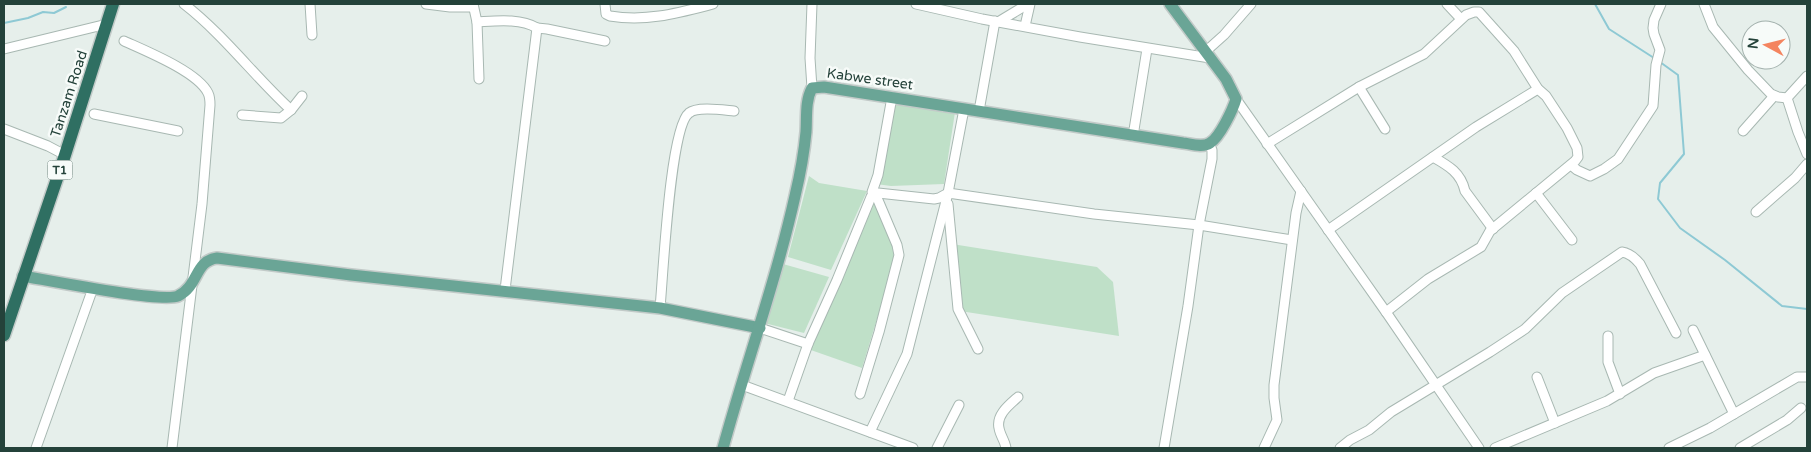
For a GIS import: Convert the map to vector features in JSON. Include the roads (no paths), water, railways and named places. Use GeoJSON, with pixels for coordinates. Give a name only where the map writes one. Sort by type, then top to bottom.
{"type":"FeatureCollection","features":[{"type":"Feature","properties":{"kind":"highway","name":"Tanzam Road"},"geometry":{"type":"LineString","coordinates":[[4,335],[65,155],[113,4]]}},
{"type":"Feature","properties":{"kind":"main road"},"geometry":{"type":"LineString","coordinates":[[1170,4],[1226,80],[1236,99],[1220,132],[1209,144]]}},
{"type":"Feature","properties":{"kind":"main road","name":"Kabwe street"},"geometry":{"type":"LineString","coordinates":[[723,448],[760,328],[796,194],[806,133],[808,100],[812,88],[824,87],[892,97],[1133,136],[1200,145],[1209,144]]}},
{"type":"Feature","properties":{"kind":"main road"},"geometry":{"type":"LineString","coordinates":[[23,276],[93,288],[176,297],[193,284],[203,264],[217,258],[660,308],[760,328]]}},
{"type":"Feature","properties":{"kind":"street"},"geometry":{"type":"LineString","coordinates":[[184,4],[215,31],[262,83],[291,110]]}},
{"type":"Feature","properties":{"kind":"street"},"geometry":{"type":"LineString","coordinates":[[310,4],[312,35]]}},
{"type":"Feature","properties":{"kind":"street"},"geometry":{"type":"LineString","coordinates":[[426,4],[450,7],[473,5],[478,22],[479,79]]}},
{"type":"Feature","properties":{"kind":"street"},"geometry":{"type":"LineString","coordinates":[[605,4],[606,14],[632,19],[658,18],[713,4]]}},
{"type":"Feature","properties":{"kind":"street"},"geometry":{"type":"LineString","coordinates":[[812,4],[810,58],[812,88]]}},
{"type":"Feature","properties":{"kind":"street"},"geometry":{"type":"LineString","coordinates":[[916,4],[1147,49],[1208,55],[1251,4]]}},
{"type":"Feature","properties":{"kind":"street"},"geometry":{"type":"LineString","coordinates":[[996,21],[1029,4]]}},
{"type":"Feature","properties":{"kind":"street"},"geometry":{"type":"LineString","coordinates":[[1026,26],[1029,4]]}},
{"type":"Feature","properties":{"kind":"street"},"geometry":{"type":"LineString","coordinates":[[1446,4],[1461,19]]}},
{"type":"Feature","properties":{"kind":"street"},"geometry":{"type":"LineString","coordinates":[[1571,165],[1585,175],[1590,176],[1604,169],[1624,152],[1634,134],[1649,114],[1653,106],[1656,65],[1660,50],[1653,28],[1654,20],[1661,4]]}},
{"type":"Feature","properties":{"kind":"street"},"geometry":{"type":"LineString","coordinates":[[1704,4],[1714,27],[1748,70],[1774,96],[1787,98]]}},
{"type":"Feature","properties":{"kind":"street"},"geometry":{"type":"LineString","coordinates":[[1267,144],[1359,87],[1424,54],[1461,19],[1474,12],[1479,12],[1483,15],[1514,51],[1538,89],[1546,96],[1578,148],[1578,157],[1571,165],[1493,229],[1488,234],[1482,247],[1428,279],[1386,312]]}},
{"type":"Feature","properties":{"kind":"street"},"geometry":{"type":"LineString","coordinates":[[979,111],[996,21]]}},
{"type":"Feature","properties":{"kind":"street"},"geometry":{"type":"LineString","coordinates":[[478,22],[516,22],[537,28],[605,40]]}},
{"type":"Feature","properties":{"kind":"street"},"geometry":{"type":"LineString","coordinates":[[4,49],[107,24]]}},
{"type":"Feature","properties":{"kind":"street"},"geometry":{"type":"LineString","coordinates":[[505,290],[537,28]]}},
{"type":"Feature","properties":{"kind":"street"},"geometry":{"type":"LineString","coordinates":[[124,41],[180,68],[194,78],[209,94],[210,105],[202,204],[172,448]]}},
{"type":"Feature","properties":{"kind":"street"},"geometry":{"type":"LineString","coordinates":[[1133,136],[1147,49]]}},
{"type":"Feature","properties":{"kind":"street"},"geometry":{"type":"LineString","coordinates":[[1787,98],[1807,76]]}},
{"type":"Feature","properties":{"kind":"street"},"geometry":{"type":"LineString","coordinates":[[1359,87],[1386,129]]}},
{"type":"Feature","properties":{"kind":"street"},"geometry":{"type":"LineString","coordinates":[[1328,230],[1476,127],[1538,89]]}},
{"type":"Feature","properties":{"kind":"street"},"geometry":{"type":"LineString","coordinates":[[242,115],[281,118],[291,110],[302,96]]}},
{"type":"Feature","properties":{"kind":"street"},"geometry":{"type":"LineString","coordinates":[[1743,131],[1774,96]]}},
{"type":"Feature","properties":{"kind":"street"},"geometry":{"type":"LineString","coordinates":[[788,401],[808,344],[837,280],[868,202],[874,192],[892,97]]}},
{"type":"Feature","properties":{"kind":"street"},"geometry":{"type":"LineString","coordinates":[[1787,98],[1807,154]]}},
{"type":"Feature","properties":{"kind":"street"},"geometry":{"type":"LineString","coordinates":[[1236,99],[1479,448]]}},
{"type":"Feature","properties":{"kind":"street"},"geometry":{"type":"LineString","coordinates":[[870,432],[907,354],[947,197],[964,109]]}},
{"type":"Feature","properties":{"kind":"street"},"geometry":{"type":"LineString","coordinates":[[660,308],[670,196],[681,125],[685,116],[695,110],[734,111]]}},
{"type":"Feature","properties":{"kind":"street"},"geometry":{"type":"LineString","coordinates":[[94,114],[178,132]]}},
{"type":"Feature","properties":{"kind":"street"},"geometry":{"type":"LineString","coordinates":[[4,129],[48,146],[65,155]]}},
{"type":"Feature","properties":{"kind":"street"},"geometry":{"type":"LineString","coordinates":[[1164,448],[1188,306],[1199,225],[1212,159],[1212,150],[1209,144]]}},
{"type":"Feature","properties":{"kind":"street"},"geometry":{"type":"LineString","coordinates":[[1433,157],[1449,166],[1459,176],[1464,183],[1465,191],[1493,229]]}},
{"type":"Feature","properties":{"kind":"street"},"geometry":{"type":"LineString","coordinates":[[1756,212],[1795,178],[1807,164]]}},
{"type":"Feature","properties":{"kind":"street"},"geometry":{"type":"LineString","coordinates":[[1264,448],[1277,420],[1274,384],[1292,240],[1301,191]]}},
{"type":"Feature","properties":{"kind":"street"},"geometry":{"type":"LineString","coordinates":[[874,192],[934,198],[947,197],[1199,225],[1259,233],[1292,240]]}},
{"type":"Feature","properties":{"kind":"street"},"geometry":{"type":"LineString","coordinates":[[860,394],[899,256],[897,245],[874,192]]}},
{"type":"Feature","properties":{"kind":"street"},"geometry":{"type":"LineString","coordinates":[[1536,193],[1572,240]]}},
{"type":"Feature","properties":{"kind":"street"},"geometry":{"type":"LineString","coordinates":[[947,197],[950,212],[958,309],[978,349]]}},
{"type":"Feature","properties":{"kind":"street"},"geometry":{"type":"LineString","coordinates":[[1340,448],[1350,440],[1369,430],[1391,412],[1436,386],[1525,329],[1562,293],[1612,257],[1622,252],[1635,258],[1640,264],[1676,333]]}},
{"type":"Feature","properties":{"kind":"street"},"geometry":{"type":"LineString","coordinates":[[36,448],[93,288]]}},
{"type":"Feature","properties":{"kind":"street"},"geometry":{"type":"LineString","coordinates":[[760,328],[808,344]]}},
{"type":"Feature","properties":{"kind":"street"},"geometry":{"type":"LineString","coordinates":[[1693,330],[1734,414]]}},
{"type":"Feature","properties":{"kind":"street"},"geometry":{"type":"LineString","coordinates":[[1608,336],[1608,362],[1620,394]]}},
{"type":"Feature","properties":{"kind":"street"},"geometry":{"type":"LineString","coordinates":[[1495,448],[1620,394],[1654,373],[1704,355]]}},
{"type":"Feature","properties":{"kind":"street"},"geometry":{"type":"LineString","coordinates":[[1536,377],[1555,423]]}},
{"type":"Feature","properties":{"kind":"street"},"geometry":{"type":"LineString","coordinates":[[1669,448],[1734,414],[1797,377],[1807,377]]}},
{"type":"Feature","properties":{"kind":"street"},"geometry":{"type":"LineString","coordinates":[[742,384],[913,448]]}},
{"type":"Feature","properties":{"kind":"street"},"geometry":{"type":"LineString","coordinates":[[1006,448],[999,429],[999,422],[1005,409],[1018,397]]}},
{"type":"Feature","properties":{"kind":"street"},"geometry":{"type":"LineString","coordinates":[[936,448],[959,405]]}},
{"type":"Feature","properties":{"kind":"street"},"geometry":{"type":"LineString","coordinates":[[1740,448],[1787,420],[1801,408]]}},
{"type":"Feature","properties":{"kind":"waterway"},"geometry":{"type":"LineString","coordinates":[[1595,4],[1609,29],[1654,58]]}},
{"type":"Feature","properties":{"kind":"waterway"},"geometry":{"type":"LineString","coordinates":[[4,23],[28,18],[43,12],[54,13],[66,7]]}},
{"type":"Feature","properties":{"kind":"waterway"},"geometry":{"type":"LineString","coordinates":[[1660,62],[1678,75],[1684,154],[1660,183],[1658,199],[1680,228],[1725,260],[1782,306],[1807,309]]}}]}
